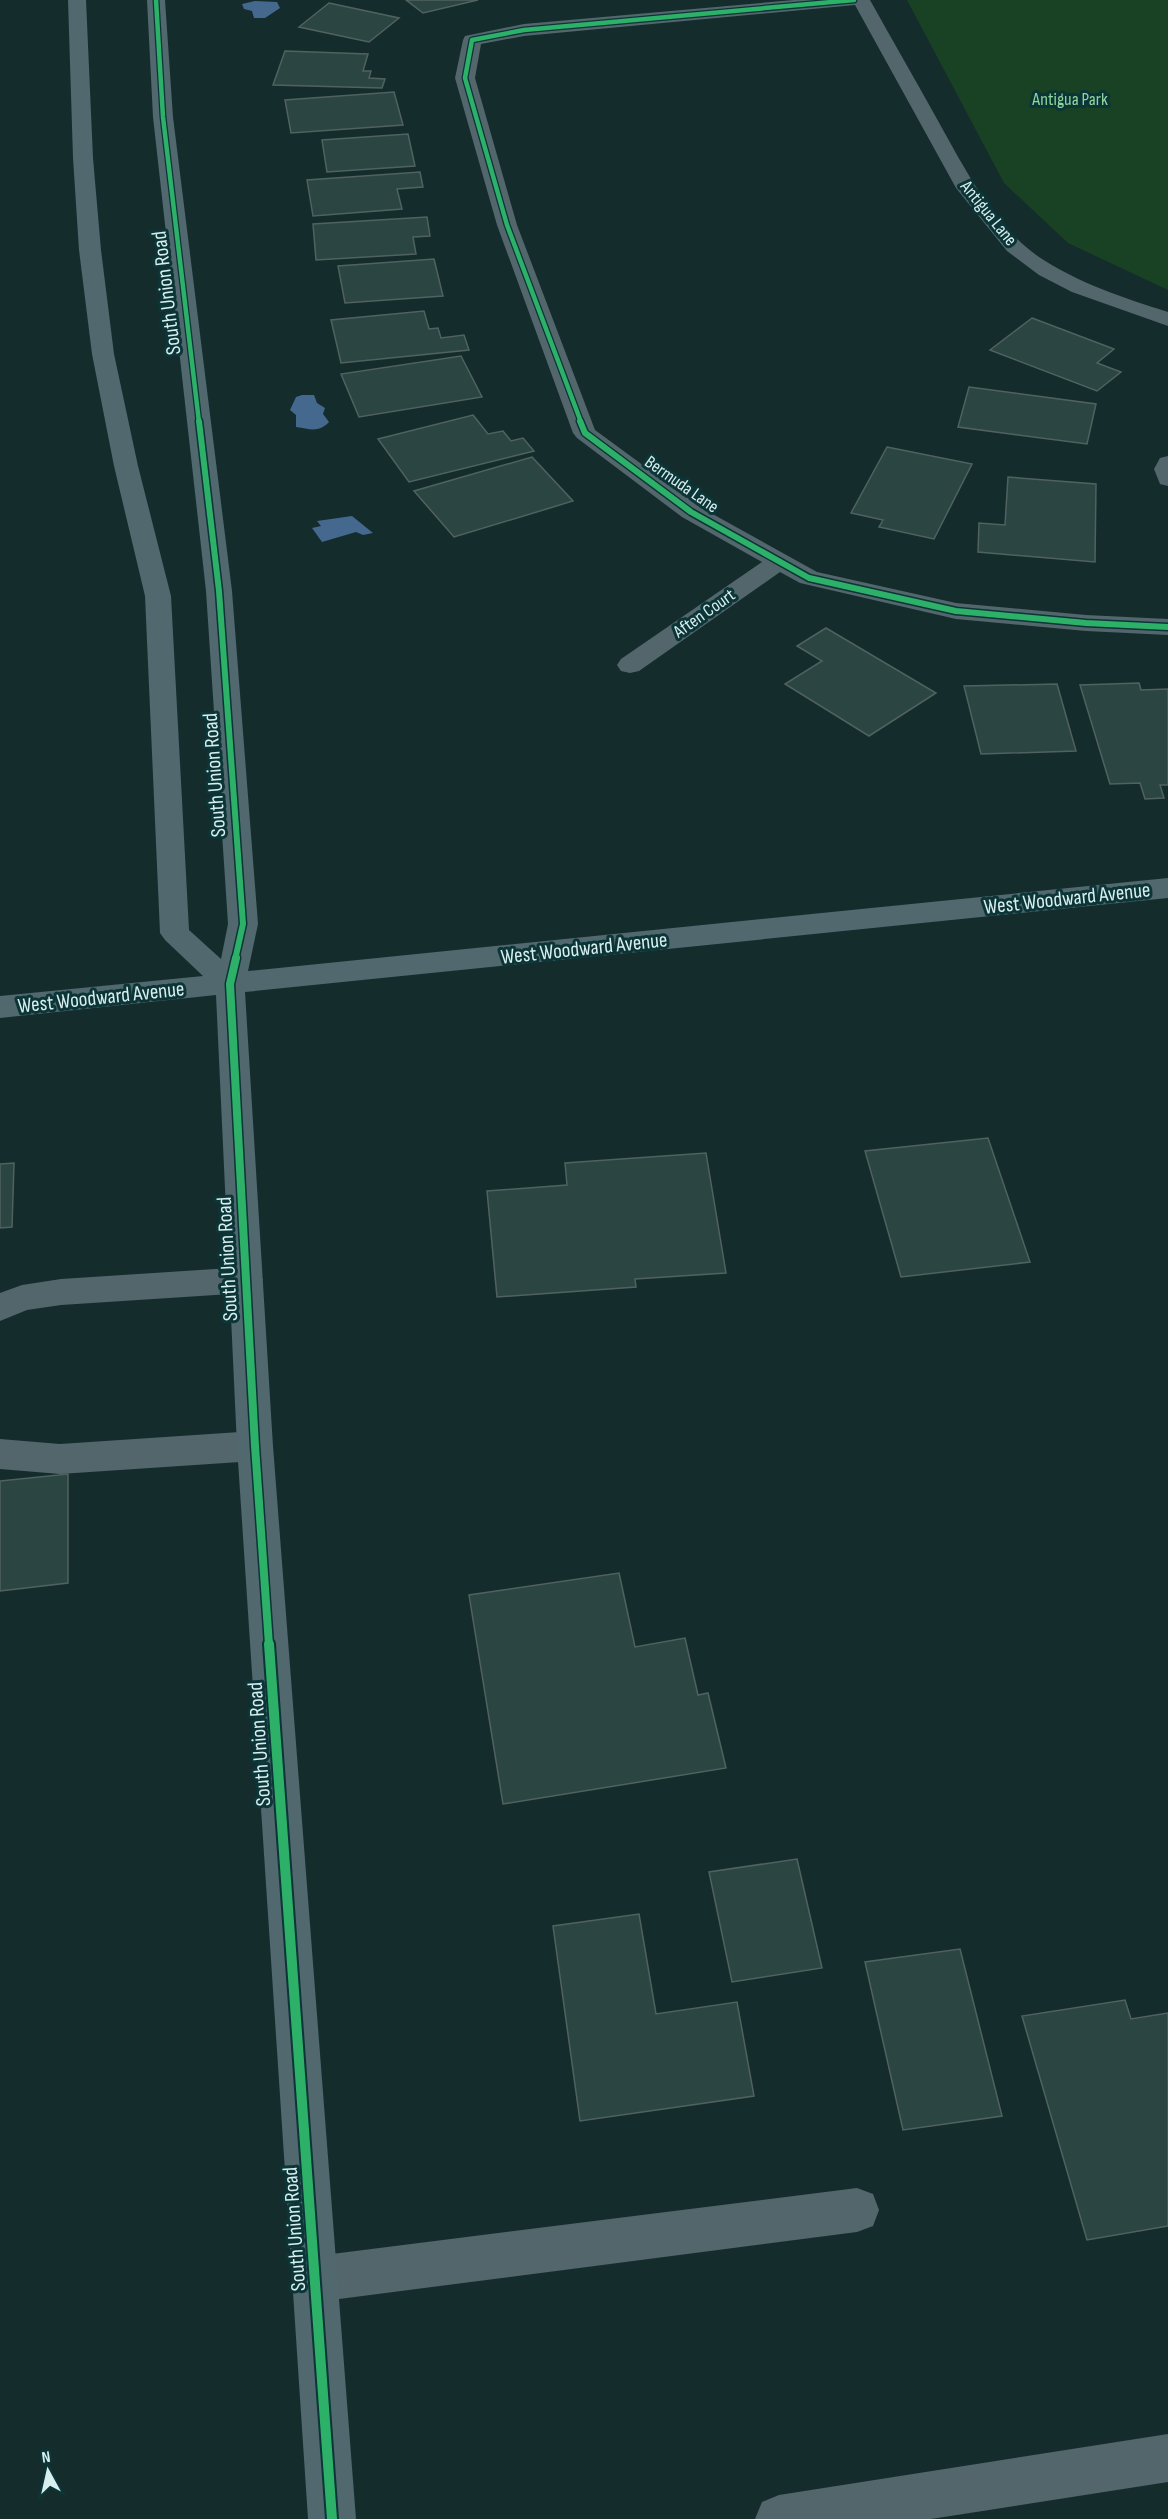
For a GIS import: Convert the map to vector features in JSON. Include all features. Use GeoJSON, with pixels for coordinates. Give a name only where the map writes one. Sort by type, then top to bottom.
{"type":"FeatureCollection","features":[{"type":"Feature","properties":{"kind":"street"},"geometry":{"type":"LineString","coordinates":[[77,0],[83,158],[90,250],[103,354],[126,466],[158,596],[175,933],[230,984]]}},
{"type":"Feature","properties":{"kind":"street","name":"South Union Road"},"geometry":{"type":"LineString","coordinates":[[156,0],[164,117],[221,626],[243,924],[230,984],[255,1446],[332,2519]]}},
{"type":"Feature","properties":{"kind":"street","name":"Bermuda Lane"},"geometry":{"type":"LineString","coordinates":[[854,0],[524,30],[472,40],[465,78],[501,202],[585,433],[691,512],[809,578],[956,611],[1086,623],[1168,627]]}},
{"type":"Feature","properties":{"kind":"street","name":"Antigua Lane"},"geometry":{"type":"LineString","coordinates":[[861,0],[966,188],[984,213],[1029,261],[1102,298],[1168,319]]}},
{"type":"Feature","properties":{"kind":"street"},"geometry":{"type":"LineString","coordinates":[[1168,463],[1166,469],[1168,479]]}},
{"type":"Feature","properties":{"kind":"street","name":"Aften Court"},"geometry":{"type":"LineString","coordinates":[[630,665],[779,561]]}},
{"type":"Feature","properties":{"kind":"street","name":"West Woodward Avenue"},"geometry":{"type":"LineString","coordinates":[[0,1007],[1168,888]]}},
{"type":"Feature","properties":{"kind":"street"},"geometry":{"type":"LineString","coordinates":[[0,1308],[22,1298],[62,1292],[246,1280]]}},
{"type":"Feature","properties":{"kind":"street"},"geometry":{"type":"LineString","coordinates":[[0,1454],[60,1459],[255,1446]]}},
{"type":"Feature","properties":{"kind":"street"},"geometry":{"type":"LineString","coordinates":[[316,2279],[857,2210]]}},
{"type":"Feature","properties":{"kind":"street"},"geometry":{"type":"LineString","coordinates":[[779,2519],[1168,2458]]}},
{"type":"Feature","properties":{"kind":"green space","name":"Antigua Park"},"geometry":{"type":"Polygon","coordinates":[[[907,0],[1168,0],[1168,290],[1068,243],[1004,183],[907,0]]]}},
{"type":"Feature","properties":{"kind":"water"},"geometry":{"type":"Polygon","coordinates":[[[255,1],[277,2],[280,8],[265,18],[254,18],[252,11],[244,9],[242,4],[255,1]]]}},
{"type":"Feature","properties":{"kind":"water"},"geometry":{"type":"Polygon","coordinates":[[[314,395],[317,403],[325,408],[323,414],[329,422],[322,428],[296,427],[296,415],[290,410],[296,397],[314,395]]]}},
{"type":"Feature","properties":{"kind":"water"},"geometry":{"type":"Polygon","coordinates":[[[352,516],[373,533],[363,535],[356,532],[322,542],[312,528],[321,526],[317,521],[352,516]]]}},
{"type":"Feature","properties":{"kind":"building"},"geometry":{"type":"Polygon","coordinates":[[[406,0],[478,0],[423,13],[406,0]]]}},
{"type":"Feature","properties":{"kind":"building"},"geometry":{"type":"Polygon","coordinates":[[[329,3],[399,18],[369,42],[299,27],[329,3]]]}},
{"type":"Feature","properties":{"kind":"building"},"geometry":{"type":"Polygon","coordinates":[[[285,51],[368,54],[363,71],[371,71],[369,78],[385,79],[382,88],[273,85],[285,51]]]}},
{"type":"Feature","properties":{"kind":"building"},"geometry":{"type":"Polygon","coordinates":[[[394,92],[403,125],[291,133],[285,100],[394,92]]]}},
{"type":"Feature","properties":{"kind":"building"},"geometry":{"type":"Polygon","coordinates":[[[408,134],[415,166],[327,172],[322,140],[408,134]]]}},
{"type":"Feature","properties":{"kind":"building"},"geometry":{"type":"Polygon","coordinates":[[[420,172],[423,187],[397,189],[402,209],[313,216],[307,180],[420,172]]]}},
{"type":"Feature","properties":{"kind":"building"},"geometry":{"type":"Polygon","coordinates":[[[427,217],[430,236],[413,237],[416,254],[316,260],[313,224],[427,217]]]}},
{"type":"Feature","properties":{"kind":"building"},"geometry":{"type":"Polygon","coordinates":[[[434,259],[443,296],[345,303],[338,266],[434,259]]]}},
{"type":"Feature","properties":{"kind":"building"},"geometry":{"type":"Polygon","coordinates":[[[424,311],[429,329],[438,328],[441,338],[464,335],[469,350],[341,363],[331,320],[424,311]]]}},
{"type":"Feature","properties":{"kind":"building"},"geometry":{"type":"Polygon","coordinates":[[[1032,318],[1114,349],[1097,363],[1121,372],[1097,391],[990,350],[1032,318]]]}},
{"type":"Feature","properties":{"kind":"building"},"geometry":{"type":"Polygon","coordinates":[[[461,356],[482,397],[359,417],[341,374],[461,356]]]}},
{"type":"Feature","properties":{"kind":"building"},"geometry":{"type":"Polygon","coordinates":[[[969,387],[1096,404],[1087,444],[958,427],[969,387]]]}},
{"type":"Feature","properties":{"kind":"building"},"geometry":{"type":"Polygon","coordinates":[[[473,415],[488,434],[503,431],[511,441],[523,438],[534,451],[409,482],[378,439],[473,415]]]}},
{"type":"Feature","properties":{"kind":"building"},"geometry":{"type":"Polygon","coordinates":[[[887,447],[972,464],[934,539],[879,527],[883,520],[851,513],[887,447]]]}},
{"type":"Feature","properties":{"kind":"building"},"geometry":{"type":"Polygon","coordinates":[[[532,457],[573,501],[454,537],[414,491],[532,457]]]}},
{"type":"Feature","properties":{"kind":"building"},"geometry":{"type":"Polygon","coordinates":[[[1008,477],[1096,484],[1095,562],[978,552],[979,523],[1005,525],[1008,477]]]}},
{"type":"Feature","properties":{"kind":"building"},"geometry":{"type":"Polygon","coordinates":[[[826,628],[936,693],[869,736],[785,684],[822,661],[797,646],[826,628]]]}},
{"type":"Feature","properties":{"kind":"building"},"geometry":{"type":"Polygon","coordinates":[[[1139,683],[1141,690],[1168,689],[1168,785],[1160,785],[1164,798],[1145,799],[1140,783],[1110,784],[1080,685],[1139,683]]]}},
{"type":"Feature","properties":{"kind":"building"},"geometry":{"type":"Polygon","coordinates":[[[1057,684],[1076,751],[981,754],[964,686],[1057,684]]]}},
{"type":"Feature","properties":{"kind":"building"},"geometry":{"type":"Polygon","coordinates":[[[988,1138],[1030,1262],[901,1277],[865,1151],[988,1138]]]}},
{"type":"Feature","properties":{"kind":"building"},"geometry":{"type":"Polygon","coordinates":[[[706,1153],[726,1273],[635,1279],[636,1287],[497,1297],[487,1191],[567,1185],[565,1163],[706,1153]]]}},
{"type":"Feature","properties":{"kind":"building"},"geometry":{"type":"Polygon","coordinates":[[[14,1163],[12,1227],[0,1228],[0,1164],[14,1163]]]}},
{"type":"Feature","properties":{"kind":"building"},"geometry":{"type":"Polygon","coordinates":[[[68,1474],[68,1583],[0,1591],[0,1481],[68,1474]]]}},
{"type":"Feature","properties":{"kind":"building"},"geometry":{"type":"Polygon","coordinates":[[[619,1573],[635,1647],[685,1638],[698,1695],[708,1693],[726,1768],[503,1804],[469,1595],[619,1573]]]}},
{"type":"Feature","properties":{"kind":"building"},"geometry":{"type":"Polygon","coordinates":[[[797,1859],[822,1968],[732,1982],[709,1872],[797,1859]]]}},
{"type":"Feature","properties":{"kind":"building"},"geometry":{"type":"Polygon","coordinates":[[[639,1914],[656,2014],[737,2002],[754,2096],[580,2121],[553,1926],[639,1914]]]}},
{"type":"Feature","properties":{"kind":"building"},"geometry":{"type":"Polygon","coordinates":[[[960,1949],[1002,2116],[903,2130],[865,1962],[960,1949]]]}},
{"type":"Feature","properties":{"kind":"building"},"geometry":{"type":"Polygon","coordinates":[[[1125,2000],[1131,2019],[1168,2013],[1168,2226],[1087,2240],[1022,2016],[1125,2000]]]}},
{"type":"Feature","properties":{"kind":"cycle path"},"geometry":{"type":"LineString","coordinates":[[156,0],[163,117],[219,591],[243,924],[230,984],[255,1446],[332,2519]]}},
{"type":"Feature","properties":{"kind":"cycle path"},"geometry":{"type":"LineString","coordinates":[[854,0],[524,30],[472,40],[465,78],[507,225],[585,433],[691,512],[809,578],[956,611],[1086,623],[1168,627]]}}]}
